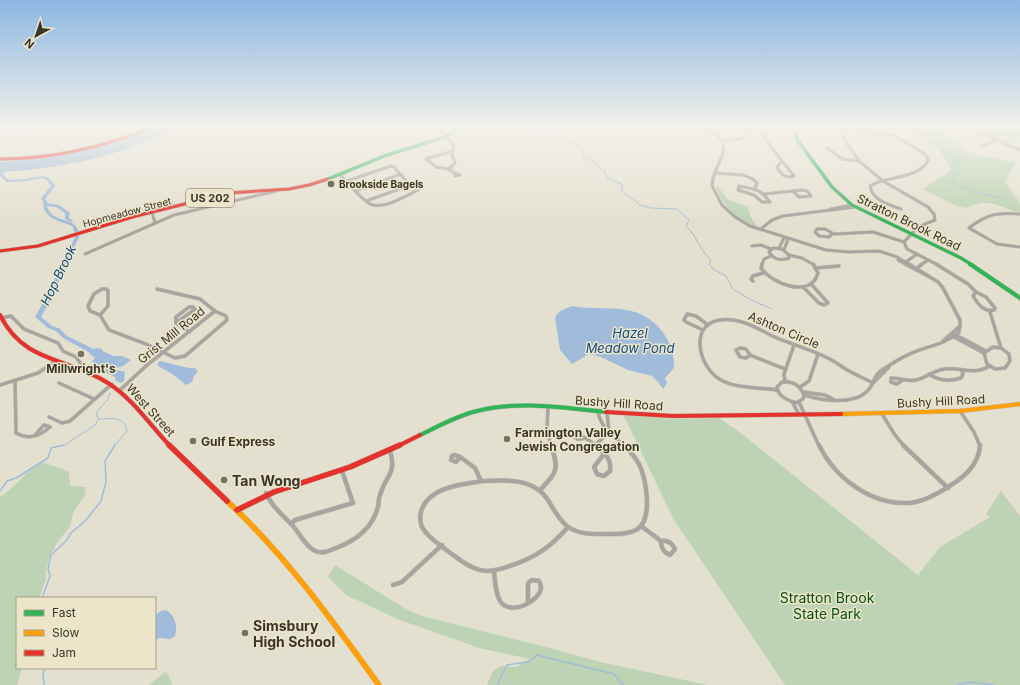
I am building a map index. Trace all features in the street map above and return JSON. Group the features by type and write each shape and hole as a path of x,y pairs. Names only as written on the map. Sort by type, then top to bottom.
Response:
{"main road":[{"name":"Hopmeadow Street","path":"0,251 30,248 152,212 236,192 276,191 316,184 380,159"},
{"name":"Stratton Brook Road","path":"811,159 832,187 853,206 971,264 1020,298"},
{"name":"West Street","path":"0,318 10,333 18,341 40,354 112,384 120,390 164,440 205,482 248,519 280,553 379,685"},
{"name":"Bushy Hill Road","path":"237,510 266,493 342,471 390,450 440,424 460,416 476,411 507,406 548,407 598,412 673,416 882,414 960,411 1020,404"}],"street":[{"path":"429,159 426,160 440,170 449,168 456,163 454,159"},
{"path":"720,159 712,186 722,205 742,222 761,230 766,234 835,252 879,251 894,256 938,282 943,288 960,320 960,329 956,336 948,341 943,341 911,353 890,366 870,389 860,396 848,399 834,399 804,394"},
{"path":"843,159 859,161 883,181 928,207 934,214 934,220 932,222 921,226 904,242"},
{"path":"901,209 883,201 871,192 870,188 872,184 915,172 927,165 928,159"},
{"path":"782,161 785,163 794,176 787,178 782,176 777,167 782,161"},
{"path":"347,181 391,166 408,182 408,185 366,201"},
{"path":"449,168 456,174"},
{"path":"715,173 729,175 742,174 750,177 757,183 755,189"},
{"path":"355,191 401,174"},
{"path":"340,175 370,204 381,205 390,203 418,190"},
{"path":"739,186 755,189 764,194 770,202 762,202 754,195 740,191 738,188 739,186"},
{"path":"764,194 792,191 805,190 811,196 799,197 792,191"},
{"path":"85,254 170,217 203,207 276,191"},
{"path":"761,230 772,220 783,216 853,206"},
{"path":"152,212 155,223"},
{"path":"1020,214 1000,213 988,215 969,228 997,244 1020,247"},
{"path":"832,234 823,229 817,229 815,232 823,237 829,237 832,234 873,232 904,242 907,249 928,260 986,297 994,308 994,310 990,312"},
{"path":"779,248 784,239"},
{"path":"784,250 788,240"},
{"path":"752,246 761,245 771,249 779,248 784,250 789,255 805,260 816,268 818,273 812,285"},
{"path":"771,249 769,252 771,256"},
{"path":"904,263 916,254"},
{"path":"789,255 787,260 782,260 771,256 765,258 761,268 763,272 769,277 787,284 803,287 812,285"},
{"path":"916,270 928,260"},
{"path":"816,268 839,266"},
{"path":"753,281 751,279 753,276 763,272"},
{"path":"803,287 819,303 824,305 828,303 812,285"},
{"path":"100,316 108,306 108,290 104,288 95,292 88,306 90,311 100,316 109,330 146,344 175,358 185,356 226,322 226,316 215,311 200,299 157,289"},
{"path":"976,292 973,294 975,298 984,309 990,312 994,319 994,328 1000,340 1001,348"},
{"path":"189,306 194,307 194,310 176,323 178,315 189,306"},
{"name":"Grist Mill Road","path":"120,390 215,311"},
{"path":"703,330 686,322 684,320 684,316 687,314 692,315 708,325 701,333 700,344 705,363 717,378 732,385 777,390"},
{"path":"0,318 11,316 24,329 58,343 61,350 78,358 81,364 78,369"},
{"name":"Ashton Circle","path":"708,325 721,320 740,321 830,359 849,372 874,383"},
{"path":"176,323 189,332"},
{"path":"943,341 960,326"},
{"path":"952,334 985,352"},
{"path":"785,382 785,369 794,345"},
{"path":"993,347 1001,348 1009,354 1010,364 1002,369 990,366 986,362 985,352 993,347"},
{"path":"750,355 748,358 743,358 738,355 736,351 738,348 744,348 748,350 750,355 785,369"},
{"path":"800,387 809,381 818,354"},
{"path":"0,385 38,373 56,361"},
{"path":"901,381 918,380 942,369 980,372 990,366"},
{"path":"930,374 940,380 951,380 961,378 963,374 962,371"},
{"path":"15,381 12,398 15,406 16,433 24,437 35,435"},
{"path":"793,403 799,402 803,399 804,394 800,387 793,383 785,382 779,384 777,390 780,396 793,403 799,415"},
{"path":"59,383 94,399"},
{"path":"49,417 62,423 70,421 112,384"},
{"path":"799,402 827,462 844,478 864,492 892,501 910,503 917,502 954,485 972,468 979,457 980,446 978,441 960,411"},
{"path":"540,490 555,474 557,466 547,433 548,407"},
{"path":"568,527 551,546 539,555 523,562 494,571 474,568 442,545 423,529 420,515 427,500 432,495 460,484 481,481 516,482 530,485 540,490 568,527 578,533 614,535 633,533 641,526 646,514 645,485 642,471 631,452 602,427 598,412"},
{"path":"607,412 609,433"},
{"path":"882,414 887,425 900,444 948,488"},
{"path":"595,445 609,433"},
{"path":"584,437 609,458 611,468 608,474 604,476 597,474 594,467 604,454"},
{"path":"266,493 276,509 291,524 308,545 319,552 355,541 362,535 370,523 378,507 380,493 393,472 393,459 390,450"},
{"path":"460,457 476,468 481,481"},
{"path":"291,524 295,520 353,503 342,471"},
{"path":"641,526 661,541"},
{"path":"393,585 401,583 428,560 442,545"},
{"path":"494,571 497,593 505,607 515,610 528,602 541,592 541,584 536,580 528,583 528,602"}],"green space":[{"path":"946,159 998,159 1016,162 1005,182 1020,203 1020,212 988,203 982,203 966,208 954,205 923,189 951,170"},
{"path":"717,185 727,199 748,207 751,218 759,227 746,223 733,213 719,194 716,188"},
{"name":"Stratton Brook State Park","path":"623,414 672,419 719,418 742,434 918,575 940,547 990,517 986,514 1001,491 1020,516 1020,685 785,685 674,520"},
{"path":"44,463 69,472 70,486 86,487 85,495 73,513 70,526 57,543 49,558 46,570 46,579 39,597 16,597 16,669 22,669 17,685 0,685 0,497 11,489 35,466"},
{"path":"335,565 406,609 422,616 600,662 708,685 487,685 493,671 497,668 501,666 516,667 530,659 479,648 400,620 346,595 328,577"},
{"path":"166,671 173,685 149,685"}],"water":[{"path":"30,159 91,159 46,168 0,172 0,162"},
{"name":"Hazel Meadow Pond","path":"572,306 631,311 649,319 656,325 668,340 674,358 674,368 665,378 667,383 663,389 652,376 628,370 601,357 589,354 572,364 560,350 555,317 560,311"},
{"path":"96,348 102,349 102,351 114,356 122,356 131,360 123,366 116,368 117,370 125,372 124,381 121,383 116,381 115,377 104,372 92,361 95,358 89,353"},
{"path":"160,361 195,368 198,371 192,382 186,385 171,373 158,366 157,364"},
{"path":"166,610 169,612 175,621 175,636 170,639 160,638 156,640 156,614"}],"waterway":[{"path":"588,159 597,163 598,167 605,171 607,178 622,184 622,191 640,205 650,208 677,209 689,220 686,226 711,260 709,264 713,269 726,276 733,289 751,300 772,309"},
{"path":"954,159 954,162 959,164 956,166 958,169 957,176 954,176 952,180 971,191 1000,198 1010,205 1015,211"},
{"name":"Hop Brook","path":"4,167 1,175 8,181 43,177 48,179 53,186 43,199 45,204"},
{"name":"Hop Brook","path":"45,204 57,206 67,212 67,219 71,221"},
{"name":"Hop Brook","path":"45,204 45,207 50,215 58,220 73,225 76,229 77,237 38,317 50,327 58,330 65,337 98,354"},
{"name":"Hop Brook","path":"110,393 108,399 96,413 98,419 116,419 123,422 127,431 114,446"},
{"path":"63,446 95,425 98,420"},
{"path":"0,491 7,481 16,478 48,458 51,448 64,445"},
{"name":"Hop Brook","path":"42,597 50,576 48,569 51,555 66,541 71,533 86,520 101,501 106,482 105,461 115,445"},
{"path":"497,685 507,665 528,662 537,655 614,674 623,685"},
{"name":"Hop Brook","path":"44,685 43,672 45,669"},
{"path":"957,685 970,682 994,685"}],"traffic: fast":[{"path":"328,179 377,159"},
{"path":"811,159 832,187 852,205 961,258 1020,298"},
{"path":"420,435 459,416 477,410 495,407 532,406 606,412"}],"traffic: slow":[{"path":"841,414 960,411 1020,404"},
{"path":"227,501 249,521 289,565 308,588 379,685"}],"traffic: jam":[{"path":"0,159 21,159"},
{"path":"0,251 38,246 132,217 229,193 276,191 309,185 328,179"},
{"path":"0,315 11,334 29,349 87,372 108,382 117,389 134,405 178,455 227,501"},
{"path":"606,412 673,416 841,414"},
{"path":"237,510 262,497 287,487 371,459 420,435"}],"place":[{"name":"Brookside Bagels","path":"331,184"},
{"name":"Millwright's","path":"81,354"},
{"name":"Farmington Valley Jewish Congregation","path":"507,439"},
{"name":"Gulf Express","path":"193,441"},
{"name":"Tan Wong","path":"224,480"},
{"name":"Simsbury High School","path":"245,633"}]}
